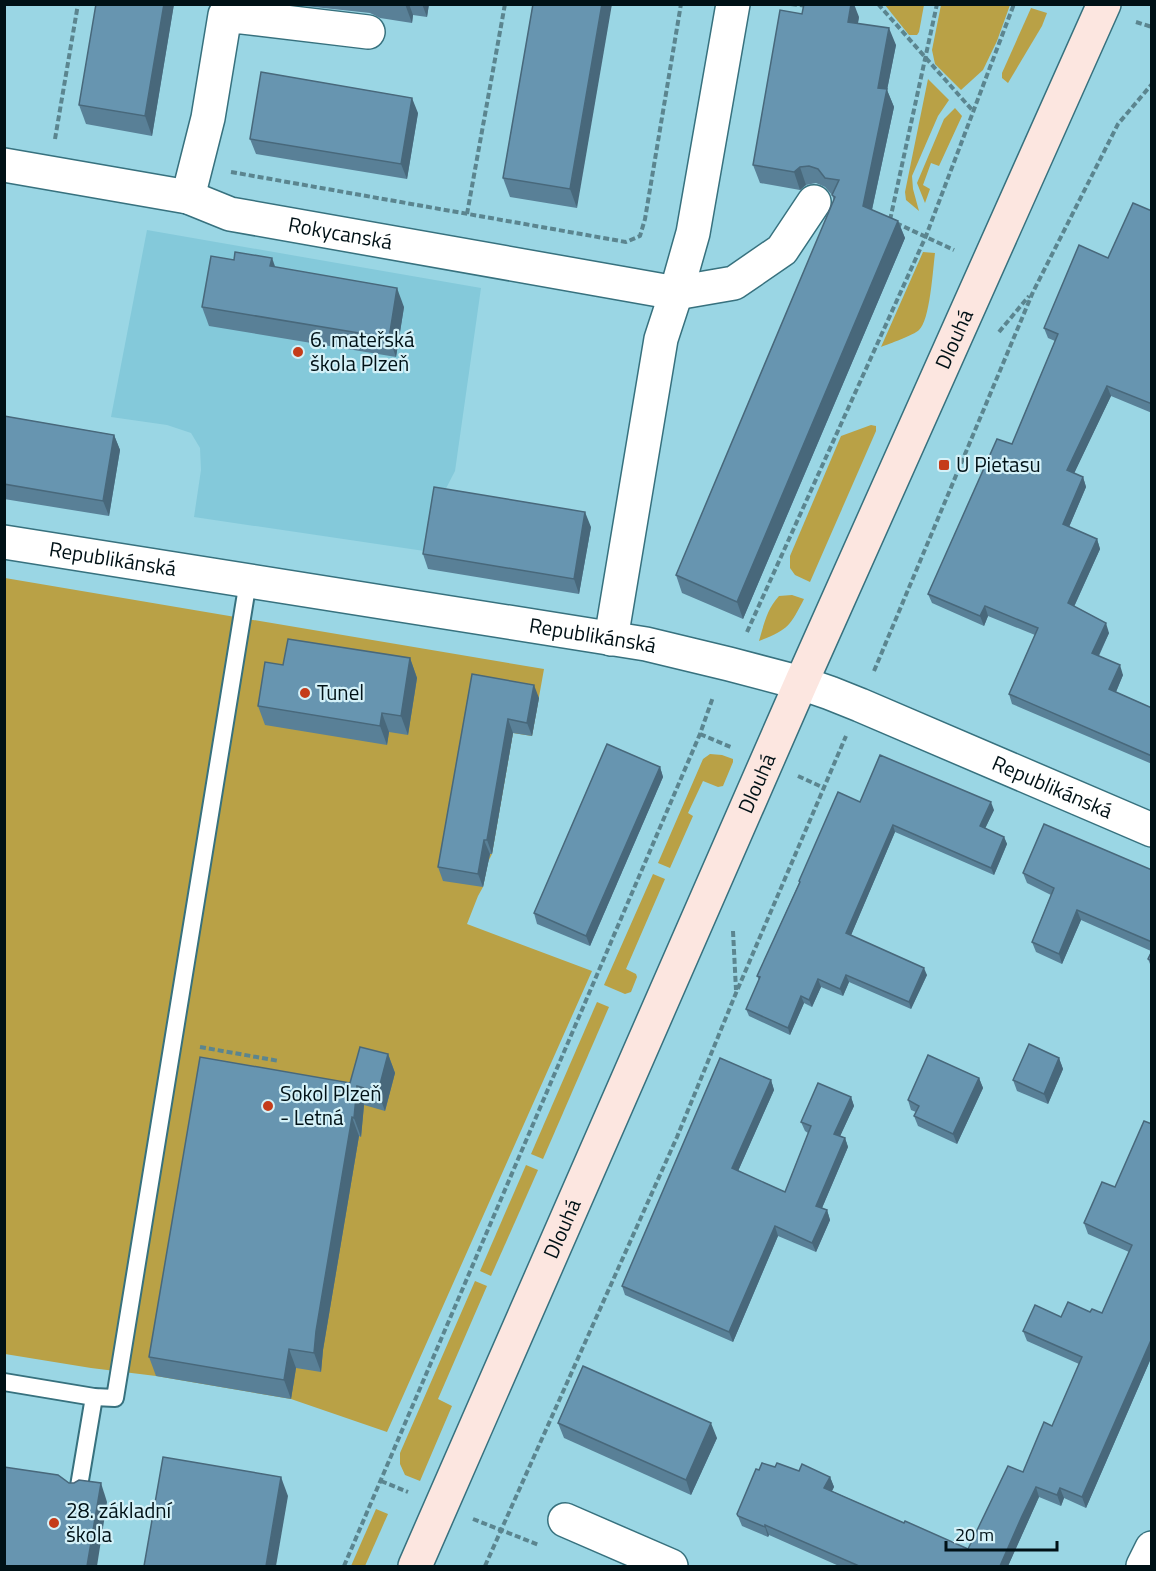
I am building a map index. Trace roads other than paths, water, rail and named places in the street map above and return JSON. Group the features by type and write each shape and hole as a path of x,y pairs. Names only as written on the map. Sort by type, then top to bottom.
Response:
{"street":[{"path":"611,639 661,339 693,233 733,4"},
{"name":"Dlouhá","path":"415,1566 801,683 1104,4"},
{"path":"188,197 208,117 226,10 368,32"},
{"name":"Rokycanská","path":"4,165 188,197 230,214 676,293 734,283 782,250 814,202"},
{"name":"Republikánská","path":"4,542 646,644 729,664 801,683 860,705 1152,830"},
{"path":"565,1520 670,1566"},
{"path":"1143,1566 1152,1548"}],"lane":[{"path":"4,1382 115,1398 248,581"},
{"path":"78,1492 94,1396"}],"place":[{"name":"6. mateřská škola Plzeň","path":"298,352"},
{"name":"U Pietasu","path":"944,465"},
{"name":"Tunel","path":"305,693"},
{"name":"Sokol Plzeň - Letná","path":"268,1106"},
{"name":"28. základní škola","path":"54,1523"}]}
